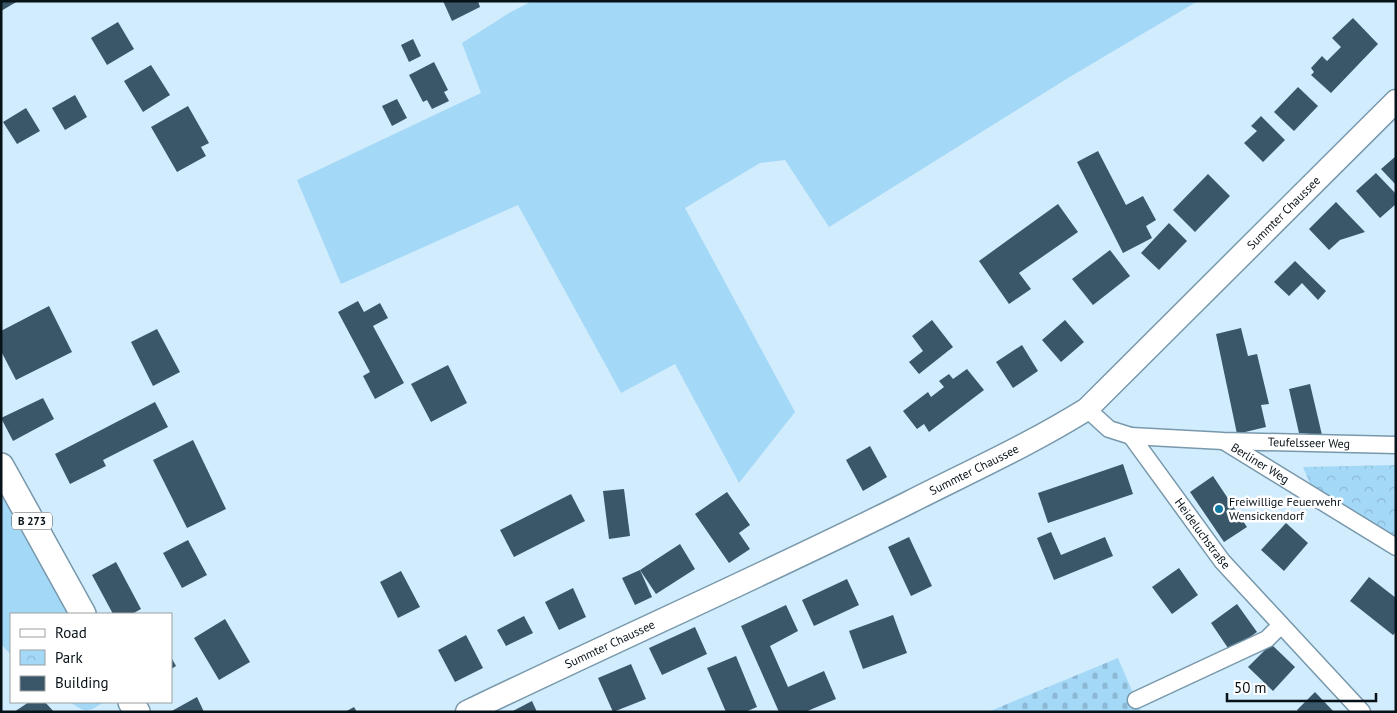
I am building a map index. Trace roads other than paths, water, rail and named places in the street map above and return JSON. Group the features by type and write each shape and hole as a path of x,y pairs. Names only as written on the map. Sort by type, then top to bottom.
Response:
{"main road":[{"name":"Summter Chaussee","path":"467,712 825,544 1049,432 1087,409 1396,102"},
{"name":"B 273","path":"1,466 82,613"}],"street":[{"name":"Berliner Weg","path":"1087,409 1110,429 1131,436 1223,441 1396,547"},
{"name":"Heideluchstraße","path":"1131,436 1222,561 1362,712"},
{"name":"Teufelsseer Weg","path":"1223,441 1396,445"},
{"path":"1136,700 1267,639 1281,624"}],"place":[{"name":"Freiwillige Feuerwehr Wensickendorf","path":"1219,509"}]}
